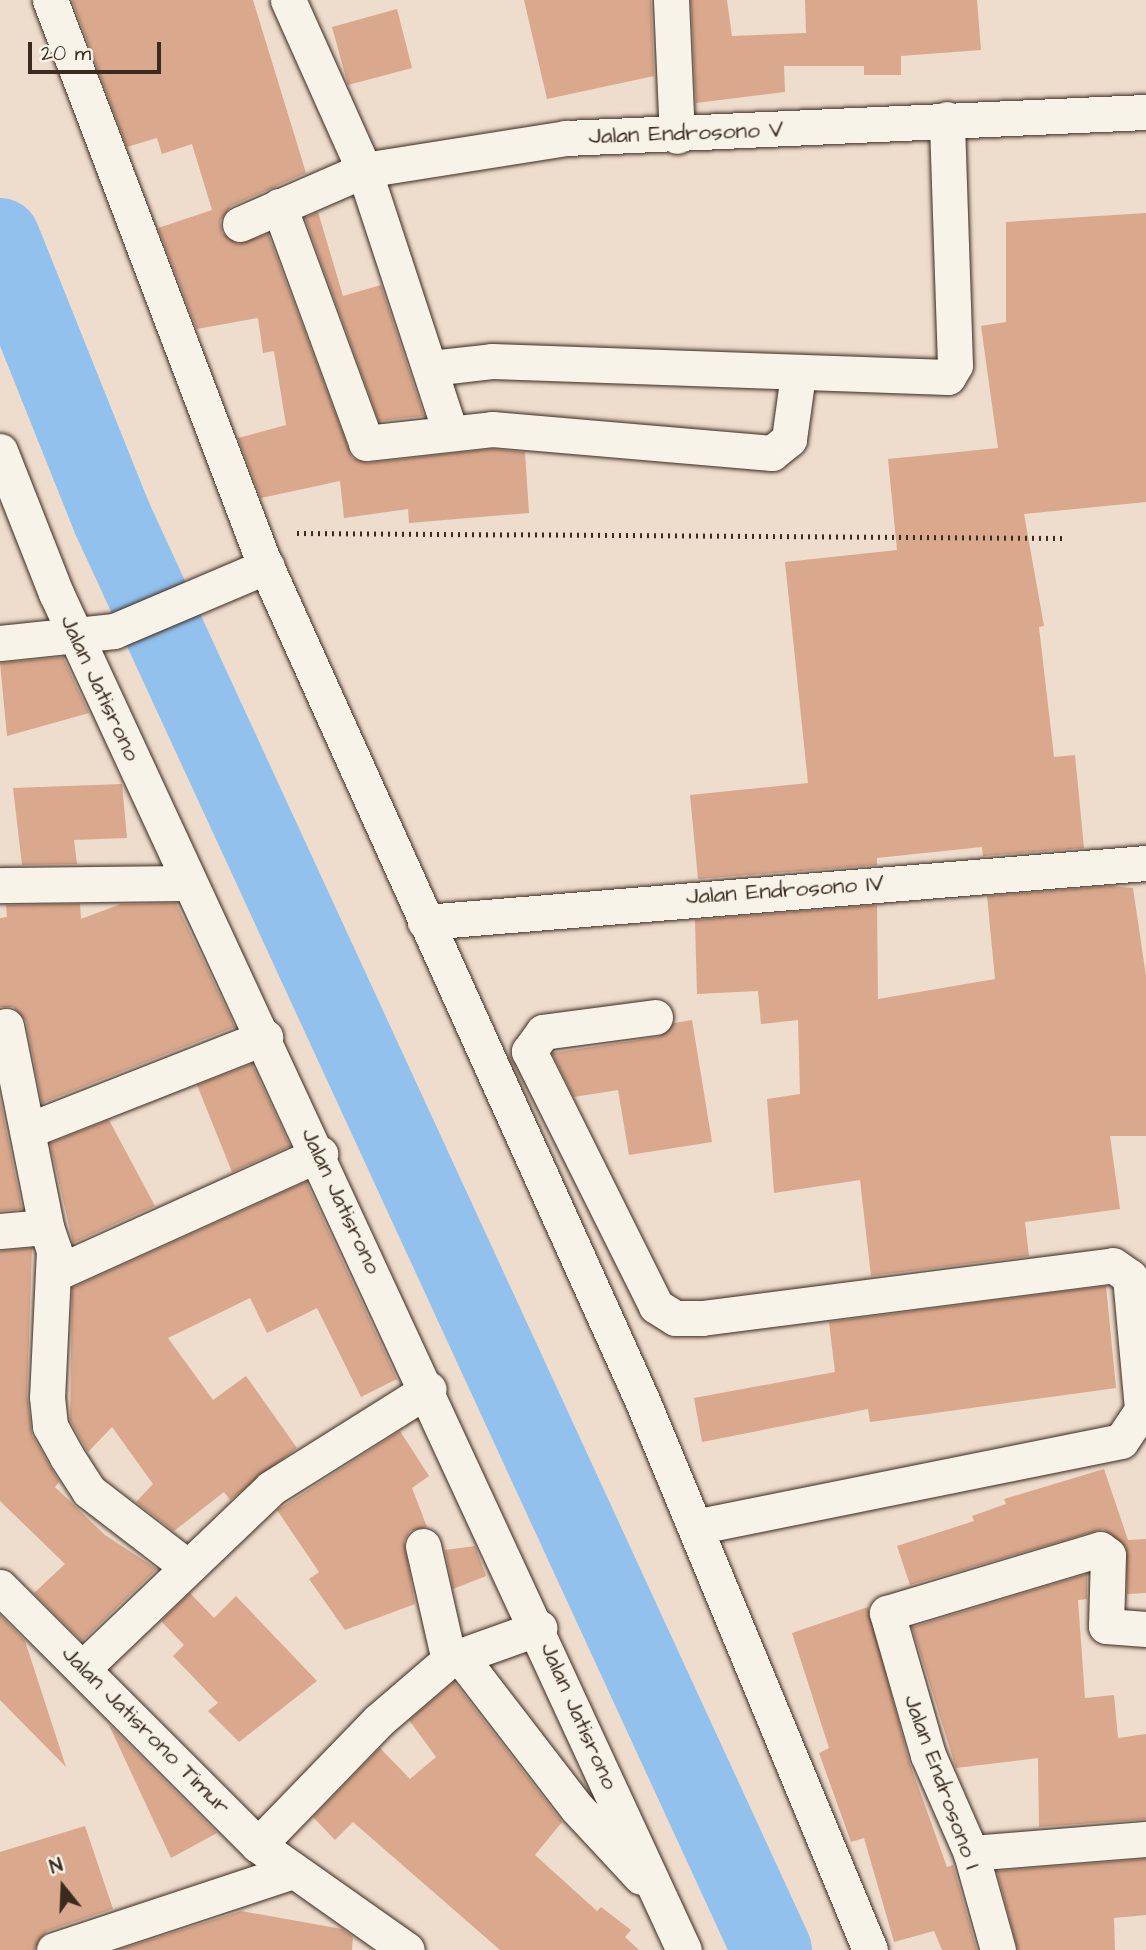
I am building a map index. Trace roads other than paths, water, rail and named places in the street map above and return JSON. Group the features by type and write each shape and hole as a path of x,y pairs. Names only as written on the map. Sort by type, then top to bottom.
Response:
{"street":[{"path":"50,0 253,533 696,1527 870,1950"},
{"path":"288,0 364,170 449,429"},
{"path":"671,0 677,136"},
{"name":"Jalan Endrosono V","path":"240,224 364,170 566,138 677,136 947,119 1146,112"},
{"path":"431,368 492,361 798,374 948,377 955,365 947,119"},
{"path":"278,206 366,443 449,429 772,453 789,439 798,374"},
{"name":"Jalan Jatisrono","path":"0,451 76,634 189,883 320,1154 684,1950"},
{"path":"0,643 114,631 267,566"},
{"name":"Jalan Endrosono IV","path":"425,922 1146,863"},
{"path":"0,885 189,883"},
{"path":"655,1017 543,1031 529,1051 656,1306 676,1318 702,1318 1113,1265 1130,1277 1142,1352 1142,1410 1121,1441 696,1527"},
{"path":"6,1026 57,1273 50,1426 89,1491 185,1565"},
{"path":"29,1130 265,1037"},
{"path":"57,1273 320,1154"},
{"path":"0,1231 46,1227"},
{"path":"85,1667 185,1565 271,1488 429,1389"},
{"path":"423,1546 454,1658 577,1808 662,1900"},
{"name":"Jalan Endrosono I","path":"998,1950 971,1853 928,1755 887,1613 982,1580 1100,1549 1108,1555 1106,1626 1146,1629"},
{"name":"Jalan Jatisrono Timur","path":"0,1587 85,1667 258,1844 293,1871"},
{"path":"258,1844 378,1721 454,1658 539,1628"},
{"path":"971,1853 1146,1839"},
{"path":"54,1950 293,1871 407,1950"}],"waterway":[{"path":"0,238 112,518 772,1950"}]}
